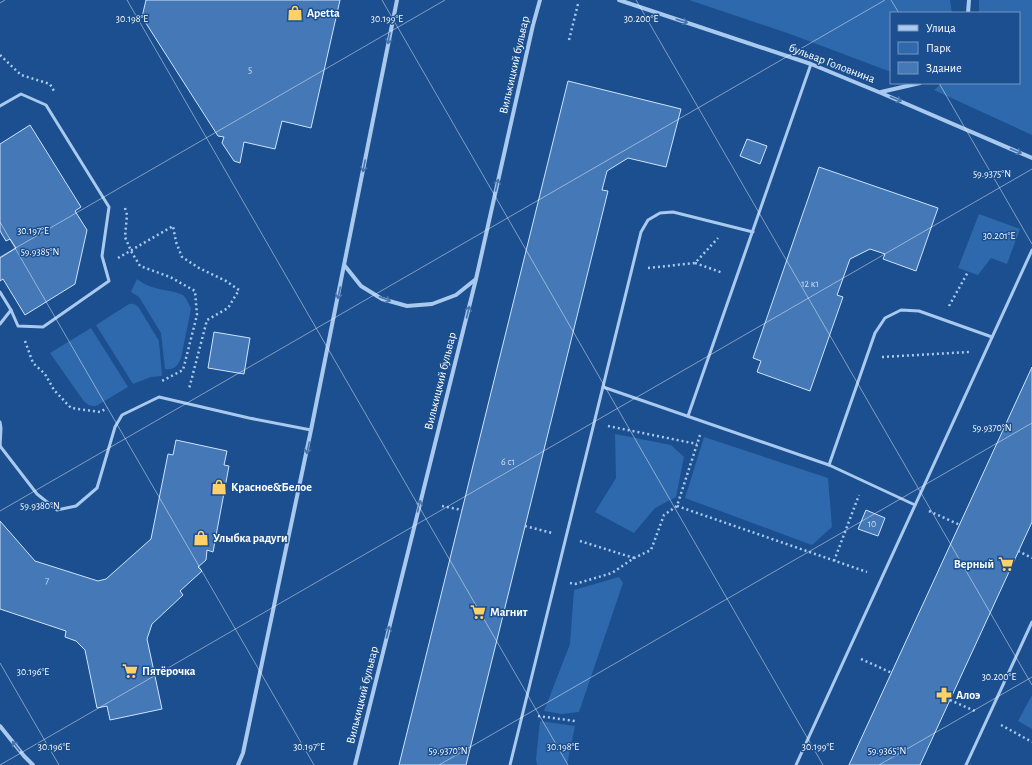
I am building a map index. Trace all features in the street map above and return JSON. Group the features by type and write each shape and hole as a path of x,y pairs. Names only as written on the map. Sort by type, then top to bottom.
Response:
{"street":[{"path":"238,765 243,753 311,430 397,0"},
{"name":"Вилькицкий бульвар","path":"355,765 476,279 531,33 540,0"},
{"name":"бульвар Головнина","path":"619,0 811,64 1032,158"},
{"path":"968,12 969,0"},
{"path":"881,93 916,84"},
{"path":"345,266 361,286 382,299 407,306 432,304 456,295 476,279"},
{"path":"0,726 33,765"}],"lane":[{"path":"688,416 811,64"},
{"path":"0,106 21,94 46,105 109,207 102,256 109,281 43,327 18,326 11,310 0,292"},
{"path":"510,765 642,232 648,220 660,213 674,212 753,232"},
{"path":"796,765 1032,250"},
{"path":"0,324 11,310"},
{"path":"829,465 875,333 885,318 901,310 918,312 992,337"},
{"path":"603,387 829,465 915,505"},
{"path":"0,422 0,446 37,494 57,510 76,506 97,488 115,427 122,415 159,397 249,418 311,430"},
{"path":"966,765 1032,622"}],"path":[{"path":"569,40 578,4"},
{"path":"105,265 173,226 176,242 182,257 226,281 238,290 228,308 207,320 185,403"},
{"path":"695,263 729,226"},
{"path":"632,270 695,263 737,277"},
{"path":"942,319 968,272"},
{"path":"866,358 986,351"},
{"path":"556,579 575,584 612,573 634,558 651,550 664,515 677,506 704,422"},
{"path":"594,423 697,444"},
{"path":"834,561 865,481"},
{"path":"915,505 960,525"},
{"path":"442,506 462,510"},
{"path":"677,506 882,577"},
{"path":"1018,551 1032,558"},
{"path":"848,653 892,673"},
{"path":"522,713 575,721"}],"green space":[{"path":"689,0 950,0 952,12 890,12 890,72 790,34"},
{"path":"979,0 1032,0 1032,135 934,90 941,84 1020,84 1020,12 979,12"},
{"path":"979,214 1020,229 1007,264 991,258 978,275 958,268"},
{"path":"137,279 153,287 183,295 191,309 181,358 177,366 171,369 165,369 161,333 139,297 131,292"},
{"path":"129,304 134,304 139,308 159,341 162,376 151,377 133,384 96,325"},
{"path":"91,328 128,387 96,406 89,405 84,402 50,353"},
{"path":"615,434 671,445 684,457 676,497 655,508 634,533 595,512 616,478"},
{"path":"704,437 828,478 832,527 812,545 685,498"},
{"path":"619,577 623,583 579,712 562,714 544,711 570,644 574,590"},
{"path":"1032,695 1032,729 1018,721"},
{"path":"540,721 575,726 567,765 537,765 536,759"}],"building":[{"path":"146,0 340,0 311,128 282,121 275,149 244,142 240,163 234,161 222,143 224,137 218,136 142,17"},
{"path":"568,81 681,109 666,167 628,158 607,171 602,190 608,191 466,765 399,765"},
{"path":"30,125 81,207 75,211 87,230 75,284 25,315 3,279 0,281 0,258 16,248 10,239 6,241 0,231 0,144"},
{"path":"747,139 767,146 760,164 740,156"},
{"path":"819,167 938,208 916,271 883,259 885,254 870,249 850,259 837,295 843,297 810,391 757,372 761,361 753,358"},
{"path":"214,332 250,338 244,374 208,368"},
{"path":"1032,367 1032,522 920,765 849,765"},
{"path":"176,440 227,451 224,465 229,466 213,552 207,550 206,560 198,567 202,571 180,591 183,595 152,624 147,639 162,709 110,720 107,706 97,708 85,650 76,641 65,637 66,631 0,609 0,521 35,561 98,581 106,579 151,539 168,454 173,455"},
{"path":"866,510 885,518 878,536 858,529"}],"place":[{"name":"Apetta","path":"295,13"},
{"name":"Красное&Белое","path":"219,487"},
{"name":"Улыбка радуги","path":"201,538"},
{"name":"Верный","path":"1006,564"},
{"name":"Магнит","path":"478,612"},
{"name":"Пятёрочка","path":"130,671"},
{"name":"Алоэ","path":"944,695"}]}
